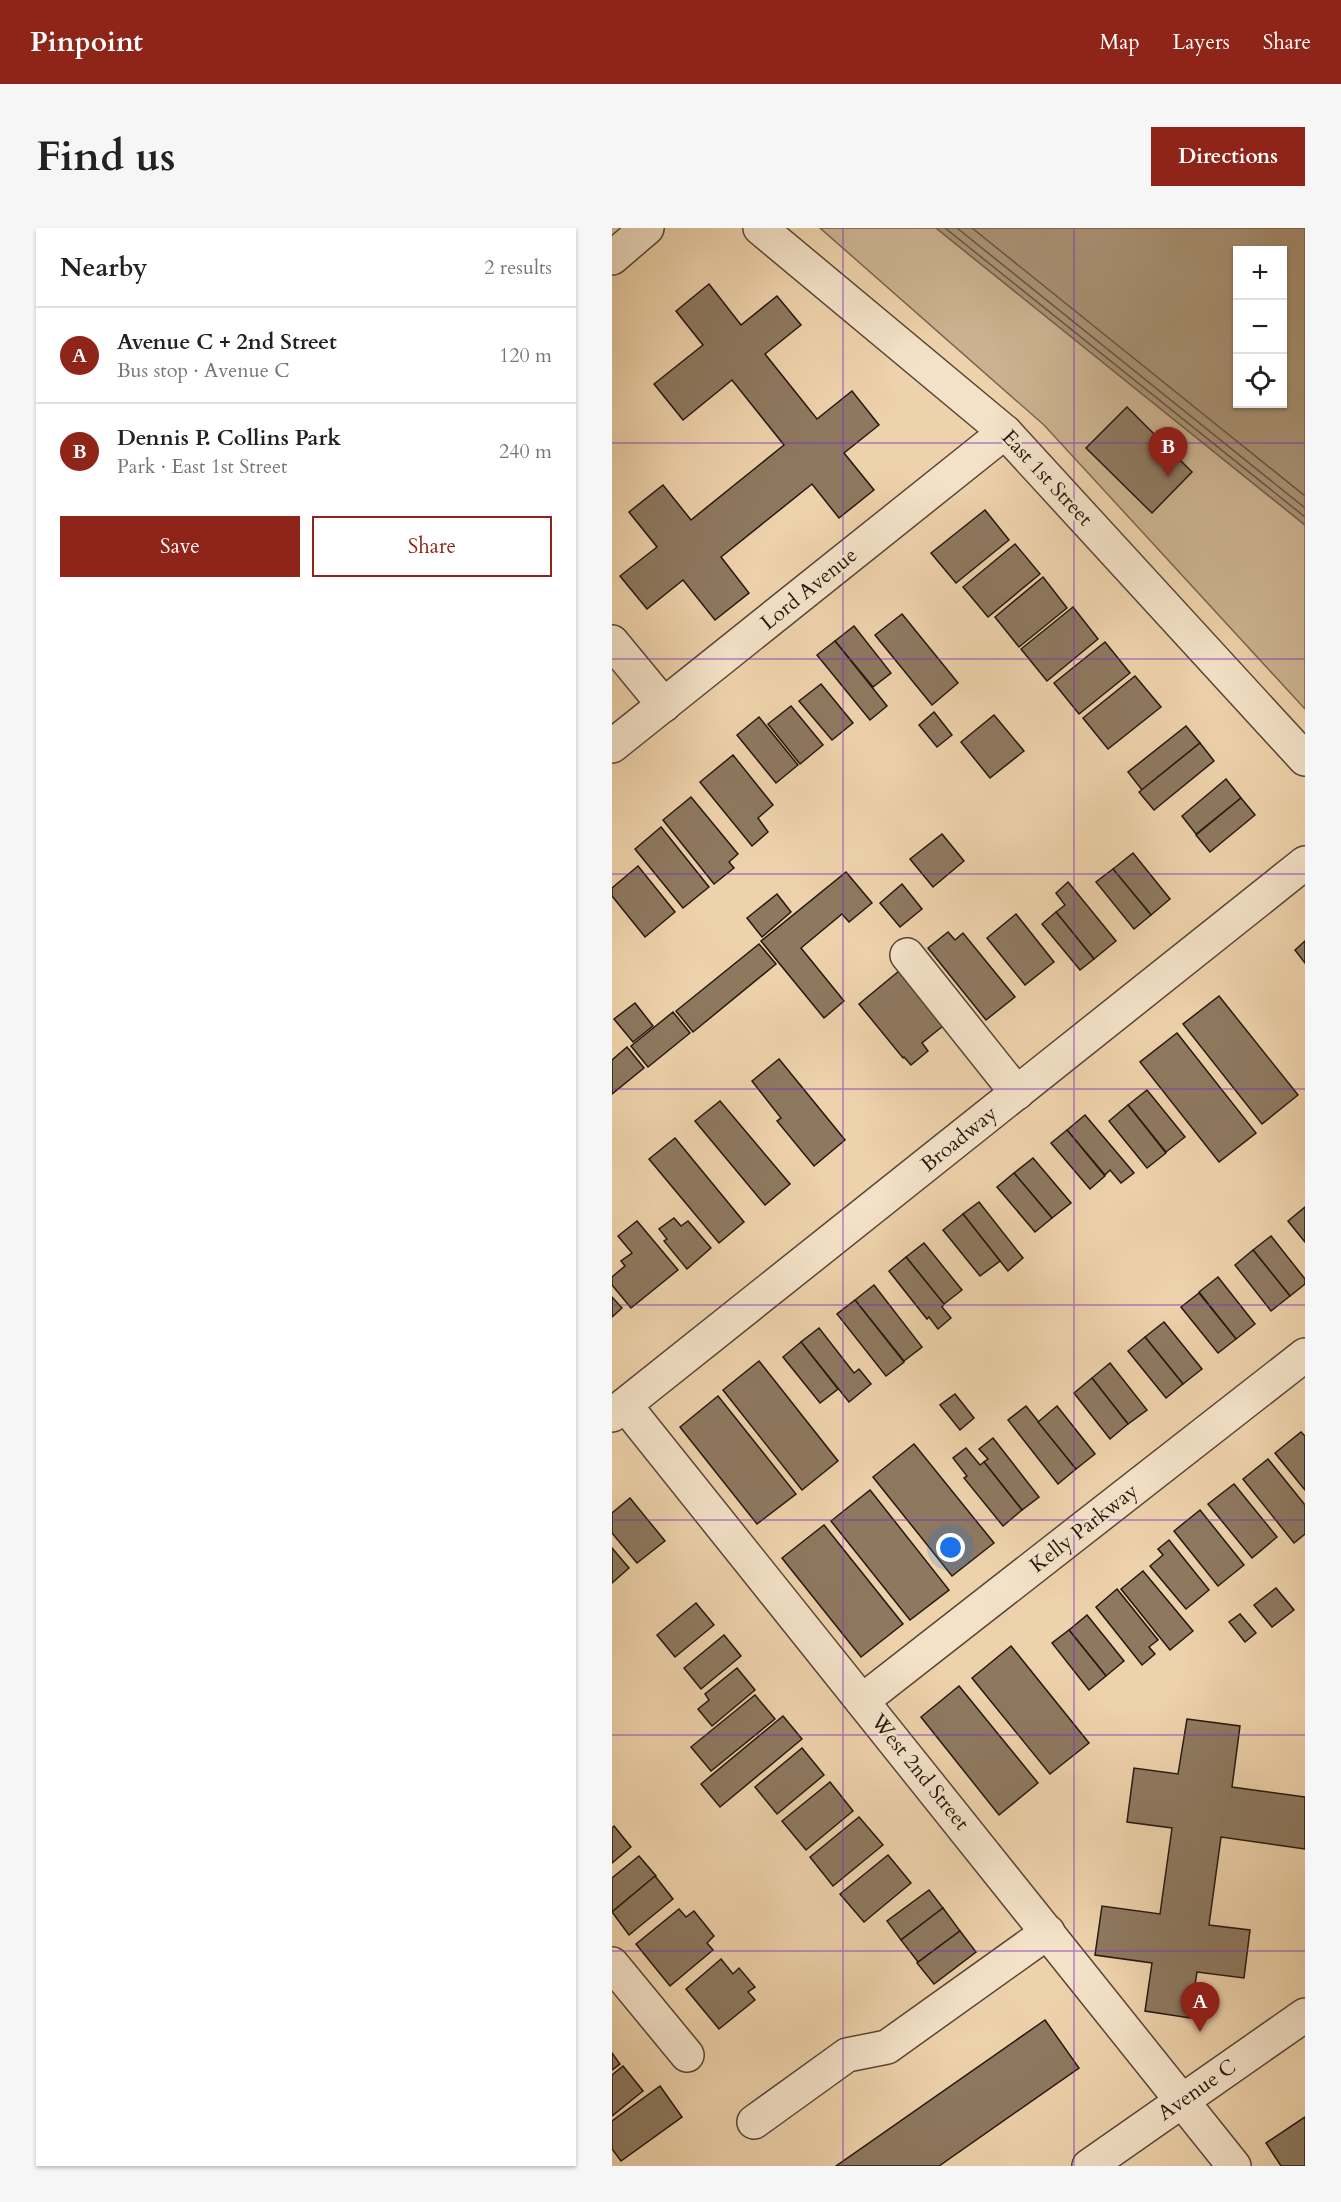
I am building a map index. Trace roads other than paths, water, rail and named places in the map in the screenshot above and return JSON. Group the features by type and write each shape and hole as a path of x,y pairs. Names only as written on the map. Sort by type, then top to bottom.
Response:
{"street":[{"path":"612,258 647,228"},
{"name":"East 1st Street","path":"760,228 1005,432 1305,759"},
{"name":"Lord Avenue","path":"612,746 1005,432"},
{"path":"612,642 664,705"},
{"name":"Broadway","path":"619,1410 1305,863"},
{"path":"907,955 1017,1093"},
{"name":"Kelly Parkway","path":"862,1701 1305,1355"},
{"name":"West 2nd Street","path":"619,1410 862,1701 1234,2166"},
{"path":"754,2122 847,2055 887,2047 1048,1932"},
{"path":"612,1964 687,2055"},
{"name":"Avenue C","path":"1089,2166 1305,2015"}],"water":[{"path":"936,228 1305,228 1305,525"}],"place":[{"name":"Dennis P. Collins Park","path":"1168,477"},
{"name":"Avenue C + 2nd Street","path":"1200,2032"}]}
